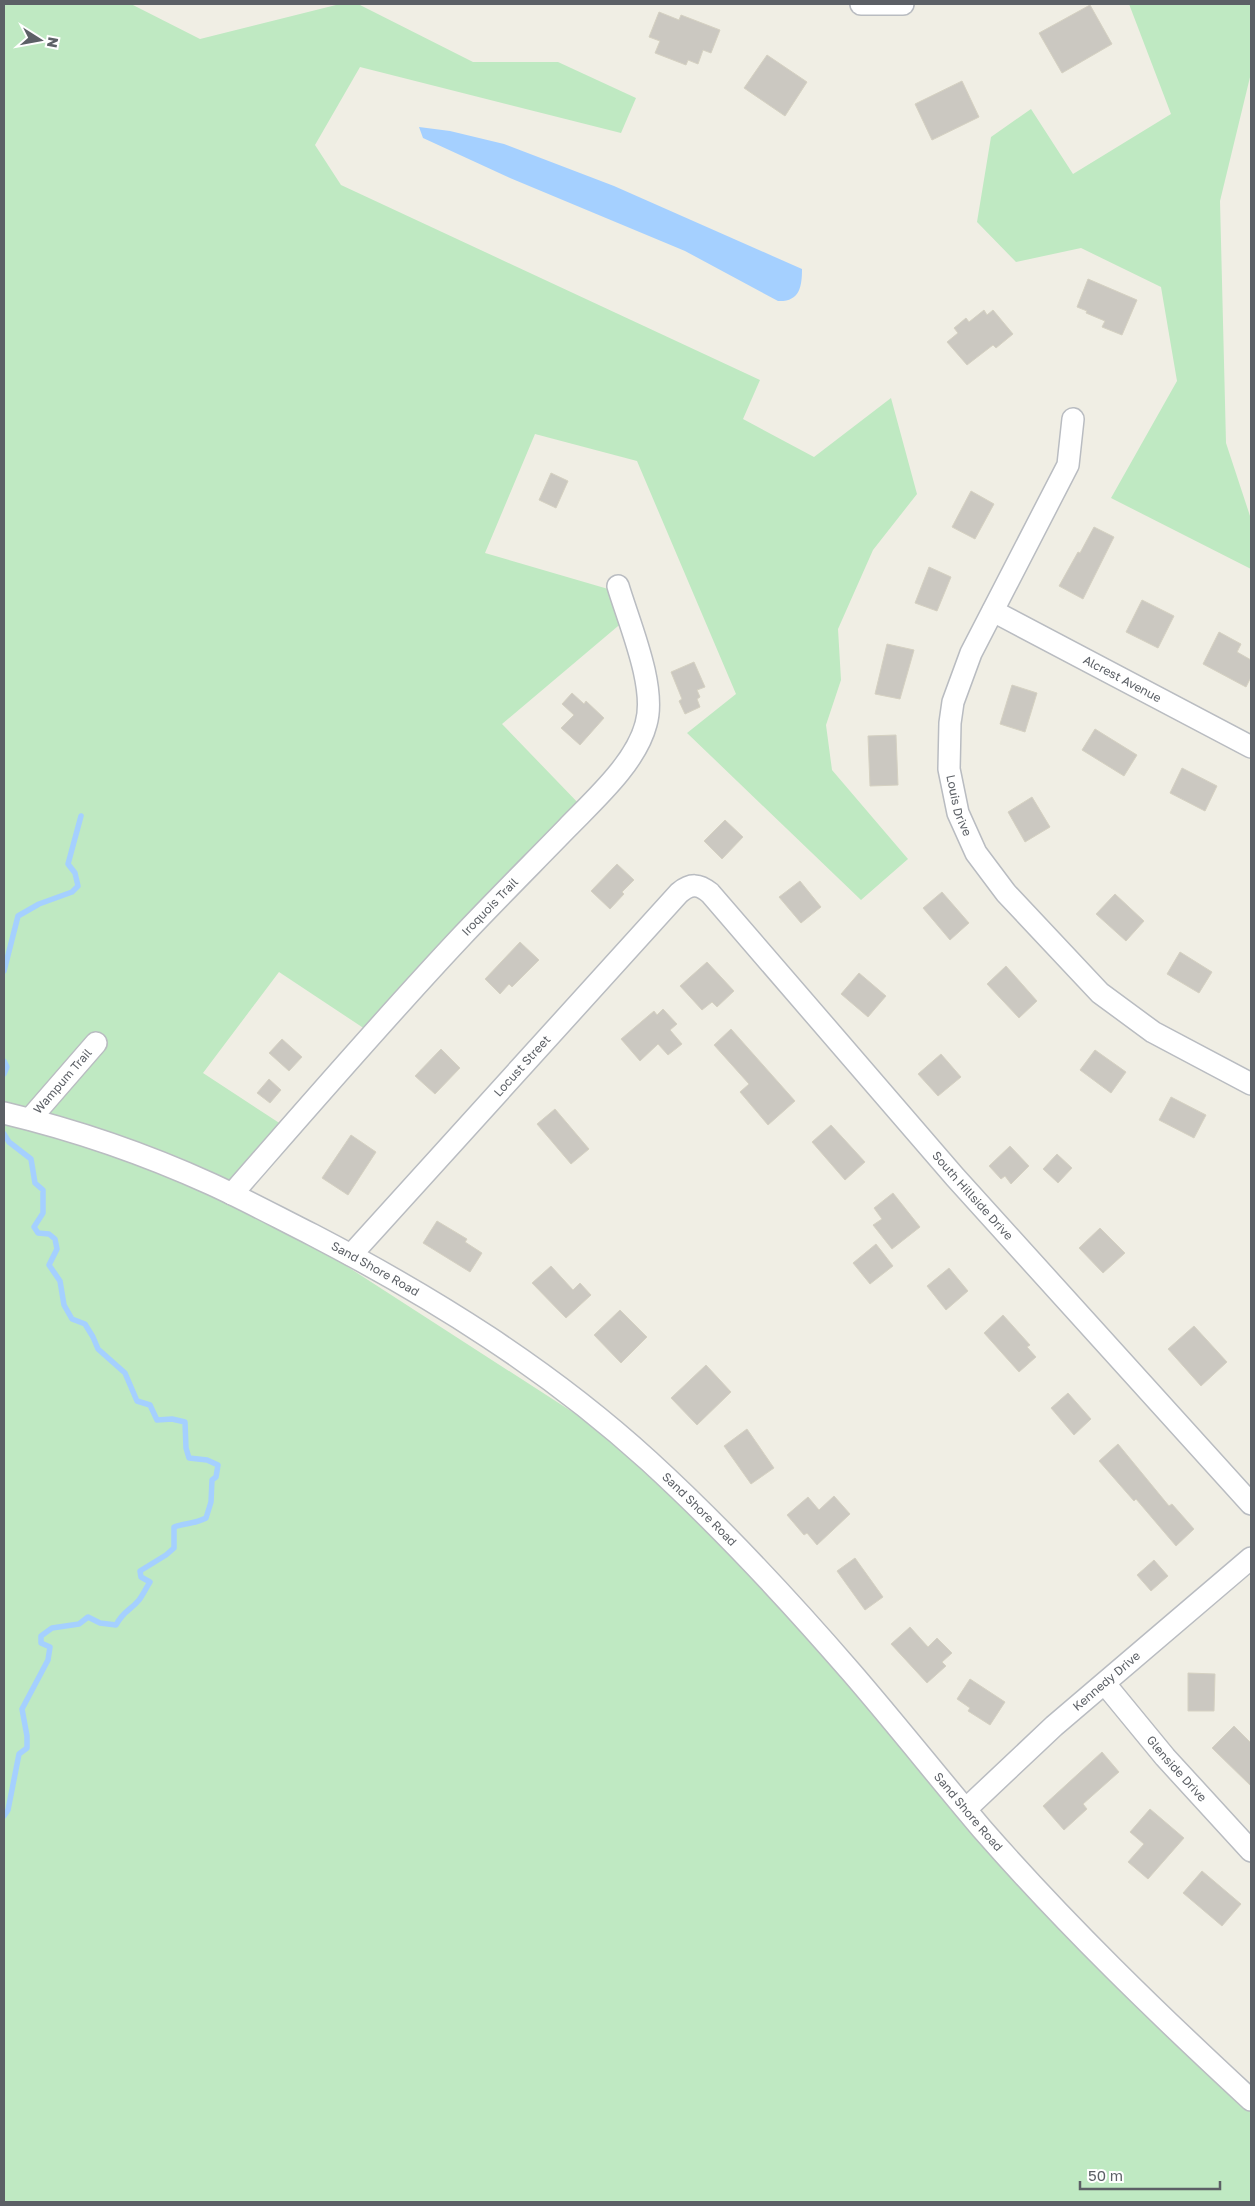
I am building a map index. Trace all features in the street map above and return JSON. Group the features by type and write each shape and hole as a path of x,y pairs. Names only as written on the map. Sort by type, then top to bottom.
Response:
{"street":[{"path":"861,4 903,4"},
{"name":"Louis Drive","path":"1073,419 1068,465 971,653 959,682 950,723 949,769 952,791 958,813 976,853 1006,893 1100,993 1153,1032 1251,1084"},
{"name":"Iroquois Trail","path":"232,1194 349,1060 462,936 598,795 626,762 644,733 649,713 649,703 645,678 618,586"},
{"name":"Alcrest Avenue","path":"993,611 1251,748"},
{"name":"Locust Street","path":"351,1255 679,893 689,886 698,886"},
{"name":"South Hillside Drive","path":"698,886 710,894 955,1177 1251,1504"},
{"name":"Wampum Trail","path":"28,1119 96,1042"},
{"name":"Sand Shore Road","path":"4,1113 136,1154 232,1194 351,1255 420,1294 510,1351 578,1400 650,1462 740,1551 819,1636 966,1809 1089,1946 1149,2006 1251,2100"},
{"name":"Kennedy Drive","path":"966,1809 1054,1726 1251,1558"},
{"name":"Glenside Drive","path":"1105,1684 1165,1757 1251,1851"}],"green space":[{"path":"4,4 131,4 200,39 340,4 358,4 473,62 558,62 636,98 621,133 360,67 315,145 341,185 760,380 743,419 814,457 891,398 917,494 873,550 838,629 841,680 826,725 832,770 908,859 861,900 687,733 736,694 637,461 535,434 485,553 615,591 624,621 502,724 582,807 371,1033 279,972 203,1073 287,1128 238,1196 636,1453 1251,2100 1251,2202 4,2202"},
{"path":"1129,4 1251,4 1251,73 1220,201 1226,443 1251,519 1251,569 1111,498 1177,381 1161,287 1081,248 1016,262 977,222 991,137 1031,109 1073,174 1171,114"}],"water":[{"path":"419,127 450,131 504,144 614,186 802,269 800,288 791,299 778,301 685,251 510,178 423,138"}],"building":[{"path":"1090,5 1112,44 1062,73 1039,33"},
{"path":"659,12 679,20 681,15 720,30 711,53 703,50 698,64 688,60 686,65 655,53 660,41 649,37"},
{"path":"767,55 807,82 785,116 744,88"},
{"path":"962,81 979,117 932,140 915,104"},
{"path":"1088,279 1137,300 1122,335 1102,327 1105,321 1077,307"},
{"path":"984,310 987,315 993,310 1013,334 996,348 993,345 967,365 947,342 958,333 954,328 966,318 969,322"},
{"path":"551,473 568,481 556,508 539,500"},
{"path":"971,491 994,504 975,539 952,527"},
{"path":"1094,527 1114,537 1083,599 1059,586"},
{"path":"929,567 951,577 937,611 915,603"},
{"path":"1142,600 1174,616 1158,648 1126,632"},
{"path":"1219,632 1241,644 1237,652 1251,660 1251,677 1246,687 1203,664"},
{"path":"887,644 914,650 900,699 875,694"},
{"path":"694,662 705,687 697,690 700,697 697,699 700,707 685,714 679,701 682,699 671,672"},
{"path":"1012,685 1037,693 1025,732 1000,724"},
{"path":"572,693 584,704 586,701 604,718 580,745 561,728 574,715 562,704"},
{"path":"1095,729 1137,755 1124,776 1082,750"},
{"path":"896,735 898,785 870,786 868,736"},
{"path":"1182,768 1217,786 1205,811 1170,793"},
{"path":"1032,797 1050,827 1025,842 1008,812"},
{"path":"725,820 743,837 722,859 704,841"},
{"path":"617,864 634,880 622,892 624,894 610,909 591,891"},
{"path":"800,881 821,907 801,923 779,897"},
{"path":"942,892 969,923 950,940 923,908"},
{"path":"1115,894 1144,921 1126,941 1096,914"},
{"path":"520,942 539,960 512,987 509,984 500,994 485,979"},
{"path":"1180,952 1212,972 1199,993 1167,974"},
{"path":"707,962 734,991 717,1007 712,1002 702,1010 680,986"},
{"path":"1006,966 1037,1001 1019,1018 987,984"},
{"path":"859,973 886,996 868,1017 841,994"},
{"path":"663,1009 677,1024 670,1030 682,1044 668,1055 658,1044 640,1061 621,1039 654,1011 657,1015"},
{"path":"731,1029 795,1101 768,1125 740,1092 749,1084 714,1045"},
{"path":"282,1039 302,1057 289,1071 269,1053"},
{"path":"441,1049 460,1068 435,1094 415,1076"},
{"path":"1095,1050 1126,1072 1111,1093 1080,1070"},
{"path":"941,1054 961,1077 938,1096 918,1074"},
{"path":"269,1079 281,1090 270,1103 257,1093"},
{"path":"1171,1097 1206,1115 1194,1138 1159,1120"},
{"path":"555,1109 589,1149 571,1164 537,1124"},
{"path":"831,1125 865,1162 845,1180 812,1142"},
{"path":"351,1135 376,1152 348,1195 322,1178"},
{"path":"1010,1146 1029,1166 1011,1184 1005,1176 1001,1179 989,1166"},
{"path":"1057,1154 1072,1168 1058,1183 1043,1169"},
{"path":"893,1193 920,1227 892,1249 873,1225 882,1219 874,1208"},
{"path":"437,1221 467,1239 465,1242 482,1253 470,1272 423,1243"},
{"path":"1100,1228 1125,1253 1103,1273 1079,1248"},
{"path":"876,1244 893,1266 870,1284 853,1263"},
{"path":"551,1266 573,1290 580,1283 591,1295 566,1318 532,1283"},
{"path":"949,1268 968,1291 946,1310 927,1286"},
{"path":"620,1310 647,1337 621,1363 594,1335"},
{"path":"1003,1315 1030,1345 1027,1347 1036,1357 1019,1372 984,1333"},
{"path":"1194,1326 1227,1362 1201,1386 1168,1349"},
{"path":"706,1365 731,1392 697,1425 671,1398"},
{"path":"1068,1393 1091,1419 1074,1435 1051,1408"},
{"path":"747,1429 774,1468 751,1484 724,1446"},
{"path":"1118,1444 1169,1506 1172,1504 1194,1529 1176,1546 1136,1499 1134,1501 1099,1461"},
{"path":"834,1496 850,1514 817,1545 807,1533 804,1535 787,1515 808,1497 819,1510"},
{"path":"855,1558 883,1597 865,1610 837,1571"},
{"path":"1154,1560 1168,1576 1151,1591 1137,1575"},
{"path":"910,1627 928,1647 937,1638 952,1653 942,1662 946,1666 927,1683 891,1644"},
{"path":"1188,1673 1215,1674 1214,1711 1188,1711"},
{"path":"970,1679 1005,1702 990,1725 968,1711 970,1708 957,1699"},
{"path":"1234,1726 1251,1743 1251,1786 1212,1748"},
{"path":"1102,1752 1119,1772 1083,1804 1087,1809 1064,1830 1043,1806"},
{"path":"1150,1809 1184,1838 1148,1879 1128,1862 1144,1844 1130,1832"},
{"path":"1202,1871 1241,1904 1222,1926 1183,1893"}],"waterway":[{"path":"4,971 18,916 39,904 72,892 78,886 75,873 68,864 81,816"},
{"path":"4,1061 7,1067 4,1074"},
{"path":"4,1134 9,1142 31,1159 35,1183 43,1190 43,1213 34,1227 38,1233 49,1234 55,1239 57,1249 49,1265 60,1281 64,1305 72,1319 85,1324 98,1349 125,1373 137,1401 150,1405 157,1420 172,1419 185,1422 186,1448 189,1458 207,1460 218,1465 216,1477 212,1480 211,1502 206,1518 174,1527 174,1548 140,1571 141,1577 150,1582 136,1604 122,1616 116,1625 100,1623 88,1617 79,1624 52,1628 41,1636 41,1643 50,1647 48,1660 22,1709 27,1736 27,1748 19,1754 8,1810 4,1816"}]}
